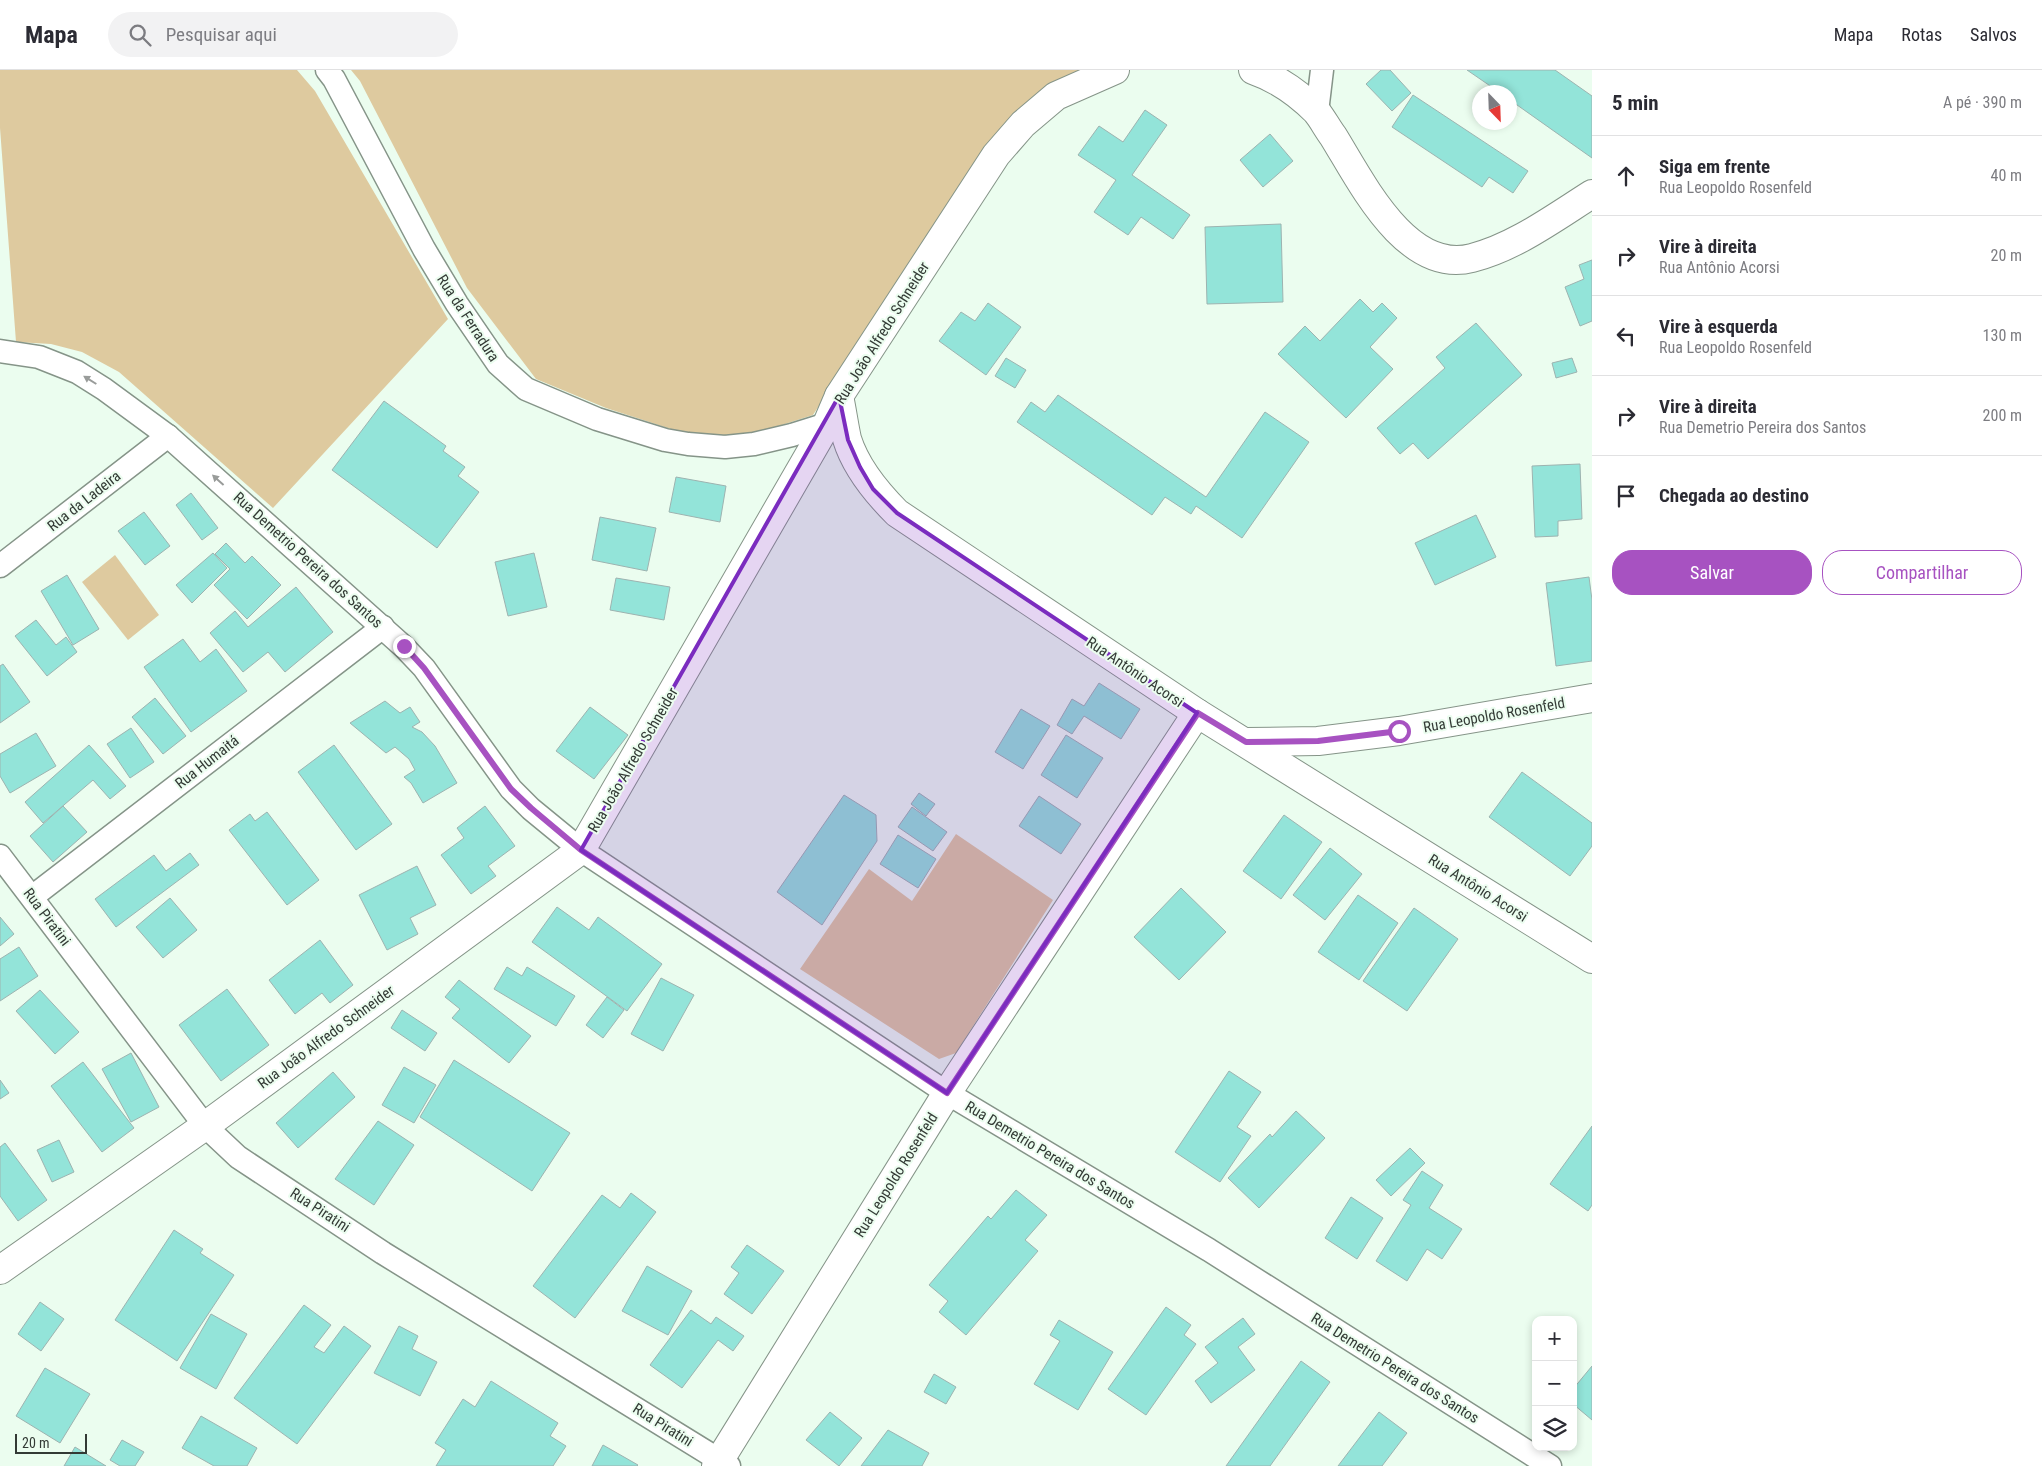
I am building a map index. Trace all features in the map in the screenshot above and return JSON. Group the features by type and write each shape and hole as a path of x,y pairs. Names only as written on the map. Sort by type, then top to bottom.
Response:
{"street":[{"name":"Rua da Ferradura","path":"326,70 334,80 424,249 457,304 498,364 526,389 597,419 666,440 688,444 725,447 754,444 827,424"},
{"name":"Rua João Alfredo Schneider","path":"1,1267 205,1126 581,850 827,424 839,396 996,154 1023,124 1056,96 1115,70"},
{"path":"1252,70 1264,74 1294,92 1317,112 1383,214 1406,239 1436,258 1452,260 1471,258 1503,247 1535,230 1592,194"},
{"path":"1317,112 1322,70"},
{"name":"Rua Demetrio Pereira dos Santos","path":"0,351 39,357 77,372 104,389 168,436 383,627 424,668 511,789 581,850 947,1093 1209,1250 1550,1466"},
{"name":"Rua Antônio Acorsi","path":"839,396 848,440 860,467 873,489 897,513 1198,713 1592,960"},
{"name":"Rua da Ladeira","path":"0,566 168,436"},
{"name":"Rua Humaitá","path":"32,897 383,627"},
{"name":"Rua Leopoldo Rosenfeld","path":"1246,742 1318,741 1399,731 1592,698"},
{"name":"Rua Leopoldo Rosenfeld","path":"721,1464 947,1093 1198,713"},
{"name":"Rua Piratini","path":"0,856 205,1126 238,1157 384,1253 721,1464"}],"highlighted area":[{"path":"839,396 848,440 860,467 873,489 897,513 1197,713 947,1093 581,850"}],"shaded area":[{"path":"0,70 297,70 315,91 448,319 273,508 119,372 82,352 51,344 16,342 0,128"},
{"path":"351,70 1084,70 986,146 813,415 763,431 716,437 674,430 606,408 536,379 467,288 360,81"},
{"path":"115,555 159,615 128,640 82,582"},
{"path":"956,834 1053,900 956,1053 939,1059 800,969 869,869 912,901"}],"building":[{"path":"1381,70 1390,70 1411,93 1392,111 1366,84"},
{"path":"1467,70 1555,70 1592,96 1592,158 1517,105 1517,85 1489,85"},
{"path":"1413,95 1528,171 1513,193 1489,177 1482,187 1392,127"},
{"path":"1145,110 1167,125 1132,175 1190,215 1173,239 1141,217 1128,235 1094,212 1116,180 1078,155 1099,126 1123,142"},
{"path":"1270,134 1293,161 1263,187 1240,160"},
{"path":"1281,224 1283,302 1207,304 1205,227"},
{"path":"1592,260 1592,321 1580,326 1565,287 1584,279 1579,265"},
{"path":"1360,299 1373,312 1382,303 1397,318 1370,347 1393,369 1346,418 1278,354 1305,326 1320,341"},
{"path":"988,303 1021,327 986,375 939,341 961,312 975,321"},
{"path":"1476,323 1522,375 1428,459 1413,443 1400,454 1377,428 1445,368 1436,357"},
{"path":"1006,358 1026,370 1015,388 995,376"},
{"path":"1572,358 1577,372 1556,378 1552,363"},
{"path":"1058,395 1206,497 1265,412 1309,442 1242,538 1196,506 1191,514 1165,497 1152,515 1017,422 1031,402 1045,412"},
{"path":"384,401 446,446 443,451 465,467 458,476 479,492 437,548 332,470"},
{"path":"1580,464 1582,519 1558,521 1558,536 1535,537 1532,466"},
{"path":"676,477 726,486 720,522 669,512"},
{"path":"191,493 218,528 202,540 176,505"},
{"path":"144,512 170,546 145,565 118,531"},
{"path":"1476,515 1496,557 1435,585 1415,543"},
{"path":"600,517 656,528 647,571 592,560"},
{"path":"226,543 245,563 252,556 281,585 247,619 214,585 230,569 215,554"},
{"path":"213,553 227,568 192,603 176,585"},
{"path":"534,553 547,607 508,616 495,562"},
{"path":"67,575 99,629 73,645 41,591"},
{"path":"1589,577 1592,600 1592,661 1556,666 1546,583"},
{"path":"616,578 670,587 664,620 610,610"},
{"path":"296,587 333,632 285,672 268,652 243,672 210,633 235,611 248,627"},
{"path":"36,620 56,645 66,637 77,652 47,676 15,636"},
{"path":"183,639 200,662 216,649 247,691 191,732 144,667"},
{"path":"3,664 30,702 0,723 0,666"},
{"path":"1099,683 1140,709 1121,739 1084,716 1072,734 1057,725 1072,699 1084,706"},
{"path":"155,698 186,736 163,754 132,717"},
{"path":"385,701 400,713 410,707 420,722 412,727 422,732 435,746 457,783 423,803 411,783 404,777 415,770 409,759 395,747 386,753 350,723"},
{"path":"590,707 628,735 594,779 556,751"},
{"path":"1021,709 1050,726 1023,769 995,752"},
{"path":"131,728 154,762 130,778 107,744"},
{"path":"36,733 56,766 10,793 0,776 0,754"},
{"path":"1066,735 1103,758 1077,798 1041,775"},
{"path":"89,745 126,786 110,799 93,780 43,823 25,802"},
{"path":"334,745 392,824 356,850 298,772"},
{"path":"1522,772 1592,823 1592,846 1570,876 1489,817"},
{"path":"919,793 935,804 926,816 911,804"},
{"path":"844,795 876,815 877,841 822,925 777,892"},
{"path":"1039,796 1081,824 1061,854 1019,826"},
{"path":"63,806 87,832 53,862 30,836"},
{"path":"485,806 515,846 488,866 496,876 471,894 441,855 464,838 457,828"},
{"path":"912,807 947,832 933,851 898,827"},
{"path":"267,812 319,880 287,905 229,830 250,814 255,821"},
{"path":"1284,815 1322,842 1281,899 1243,871"},
{"path":"898,835 936,859 918,888 880,864"},
{"path":"1330,848 1362,874 1325,920 1293,895"},
{"path":"190,853 199,865 116,927 95,899 154,855 166,871"},
{"path":"417,866 436,905 410,918 418,934 387,950 359,895"},
{"path":"1181,888 1226,932 1179,980 1134,937"},
{"path":"1358,895 1398,923 1359,980 1318,952"},
{"path":"170,898 197,930 163,958 136,927"},
{"path":"557,907 589,930 598,917 662,964 627,1011 532,942"},
{"path":"1414,908 1458,939 1407,1011 1363,981"},
{"path":"0,917 14,934 0,946"},
{"path":"320,940 353,985 330,1003 322,993 295,1014 269,980"},
{"path":"19,947 38,976 0,1001 0,959"},
{"path":"507,967 522,976 527,967 575,996 556,1026 494,989"},
{"path":"661,978 694,995 663,1051 631,1034"},
{"path":"459,980 531,1036 509,1063 452,1018 460,1009 445,997"},
{"path":"227,989 269,1045 221,1081 179,1025"},
{"path":"40,990 79,1032 55,1054 16,1011"},
{"path":"607,997 624,1010 603,1038 586,1025"},
{"path":"402,1010 437,1033 425,1051 391,1028"},
{"path":"131,1053 159,1107 131,1122 102,1069"},
{"path":"454,1060 570,1133 532,1191 420,1117"},
{"path":"83,1062 134,1128 102,1152 51,1086"},
{"path":"404,1067 436,1085 414,1123 382,1105"},
{"path":"1229,1071 1261,1092 1237,1127 1251,1136 1220,1182 1175,1152"},
{"path":"333,1072 355,1097 298,1148 276,1123"},
{"path":"0,1080 9,1093 0,1099"},
{"path":"1296,1111 1325,1138 1259,1208 1228,1178 1270,1134 1272,1137"},
{"path":"378,1121 414,1145 374,1205 335,1179"},
{"path":"1592,1126 1592,1205 1588,1211 1550,1184"},
{"path":"59,1140 74,1172 52,1182 37,1150"},
{"path":"5,1143 47,1200 18,1221 0,1196 0,1147"},
{"path":"1410,1148 1425,1163 1391,1196 1376,1180"},
{"path":"1422,1171 1443,1185 1429,1208 1462,1229 1442,1259 1427,1249 1407,1281 1376,1261 1411,1205 1403,1200"},
{"path":"1016,1190 1047,1215 1025,1240 1038,1251 966,1335 939,1312 948,1301 929,1285 988,1216 991,1219"},
{"path":"631,1193 656,1212 575,1318 533,1286 602,1195 620,1208"},
{"path":"1351,1197 1383,1218 1357,1259 1325,1238"},
{"path":"174,1230 203,1249 200,1253 234,1275 177,1361 115,1320"},
{"path":"747,1245 784,1271 752,1314 724,1294 739,1273 731,1267"},
{"path":"647,1266 692,1291 668,1335 622,1311"},
{"path":"40,1302 64,1319 41,1351 18,1334"},
{"path":"304,1305 331,1325 314,1347 324,1353 344,1326 371,1346 297,1444 234,1398"},
{"path":"1166,1307 1191,1325 1184,1335 1196,1344 1146,1415 1108,1389"},
{"path":"691,1310 711,1324 716,1317 744,1336 733,1351 718,1340 682,1388 650,1365"},
{"path":"211,1314 247,1334 216,1389 180,1368"},
{"path":"1243,1318 1255,1334 1238,1347 1255,1370 1211,1403 1195,1381 1218,1363 1205,1347"},
{"path":"1059,1320 1113,1352 1078,1410 1034,1384 1060,1341 1050,1335"},
{"path":"399,1326 418,1336 412,1349 437,1362 420,1396 374,1373"},
{"path":"1301,1361 1330,1382 1270,1466 1226,1466"},
{"path":"1592,1366 1592,1420 1577,1407 1577,1384"},
{"path":"45,1368 90,1394 60,1443 16,1416"},
{"path":"934,1374 956,1387 946,1404 924,1392"},
{"path":"491,1381 558,1423 550,1436 566,1446 553,1466 436,1466 446,1450 435,1443 463,1399 475,1407"},
{"path":"830,1412 862,1438 839,1466 806,1440"},
{"path":"1379,1412 1407,1433 1382,1466 1338,1466"},
{"path":"201,1416 257,1448 247,1466 214,1466 182,1448"},
{"path":"888,1430 929,1453 922,1466 861,1466"},
{"path":"122,1440 144,1452 135,1466 120,1466 110,1460"},
{"path":"603,1445 638,1465 592,1466"},
{"path":"75,1447 106,1466 64,1466"}],"route":[{"path":"404,646 424,668 511,789 581,850 947,1093 1198,713 1246,742 1318,741 1399,731"}]}
